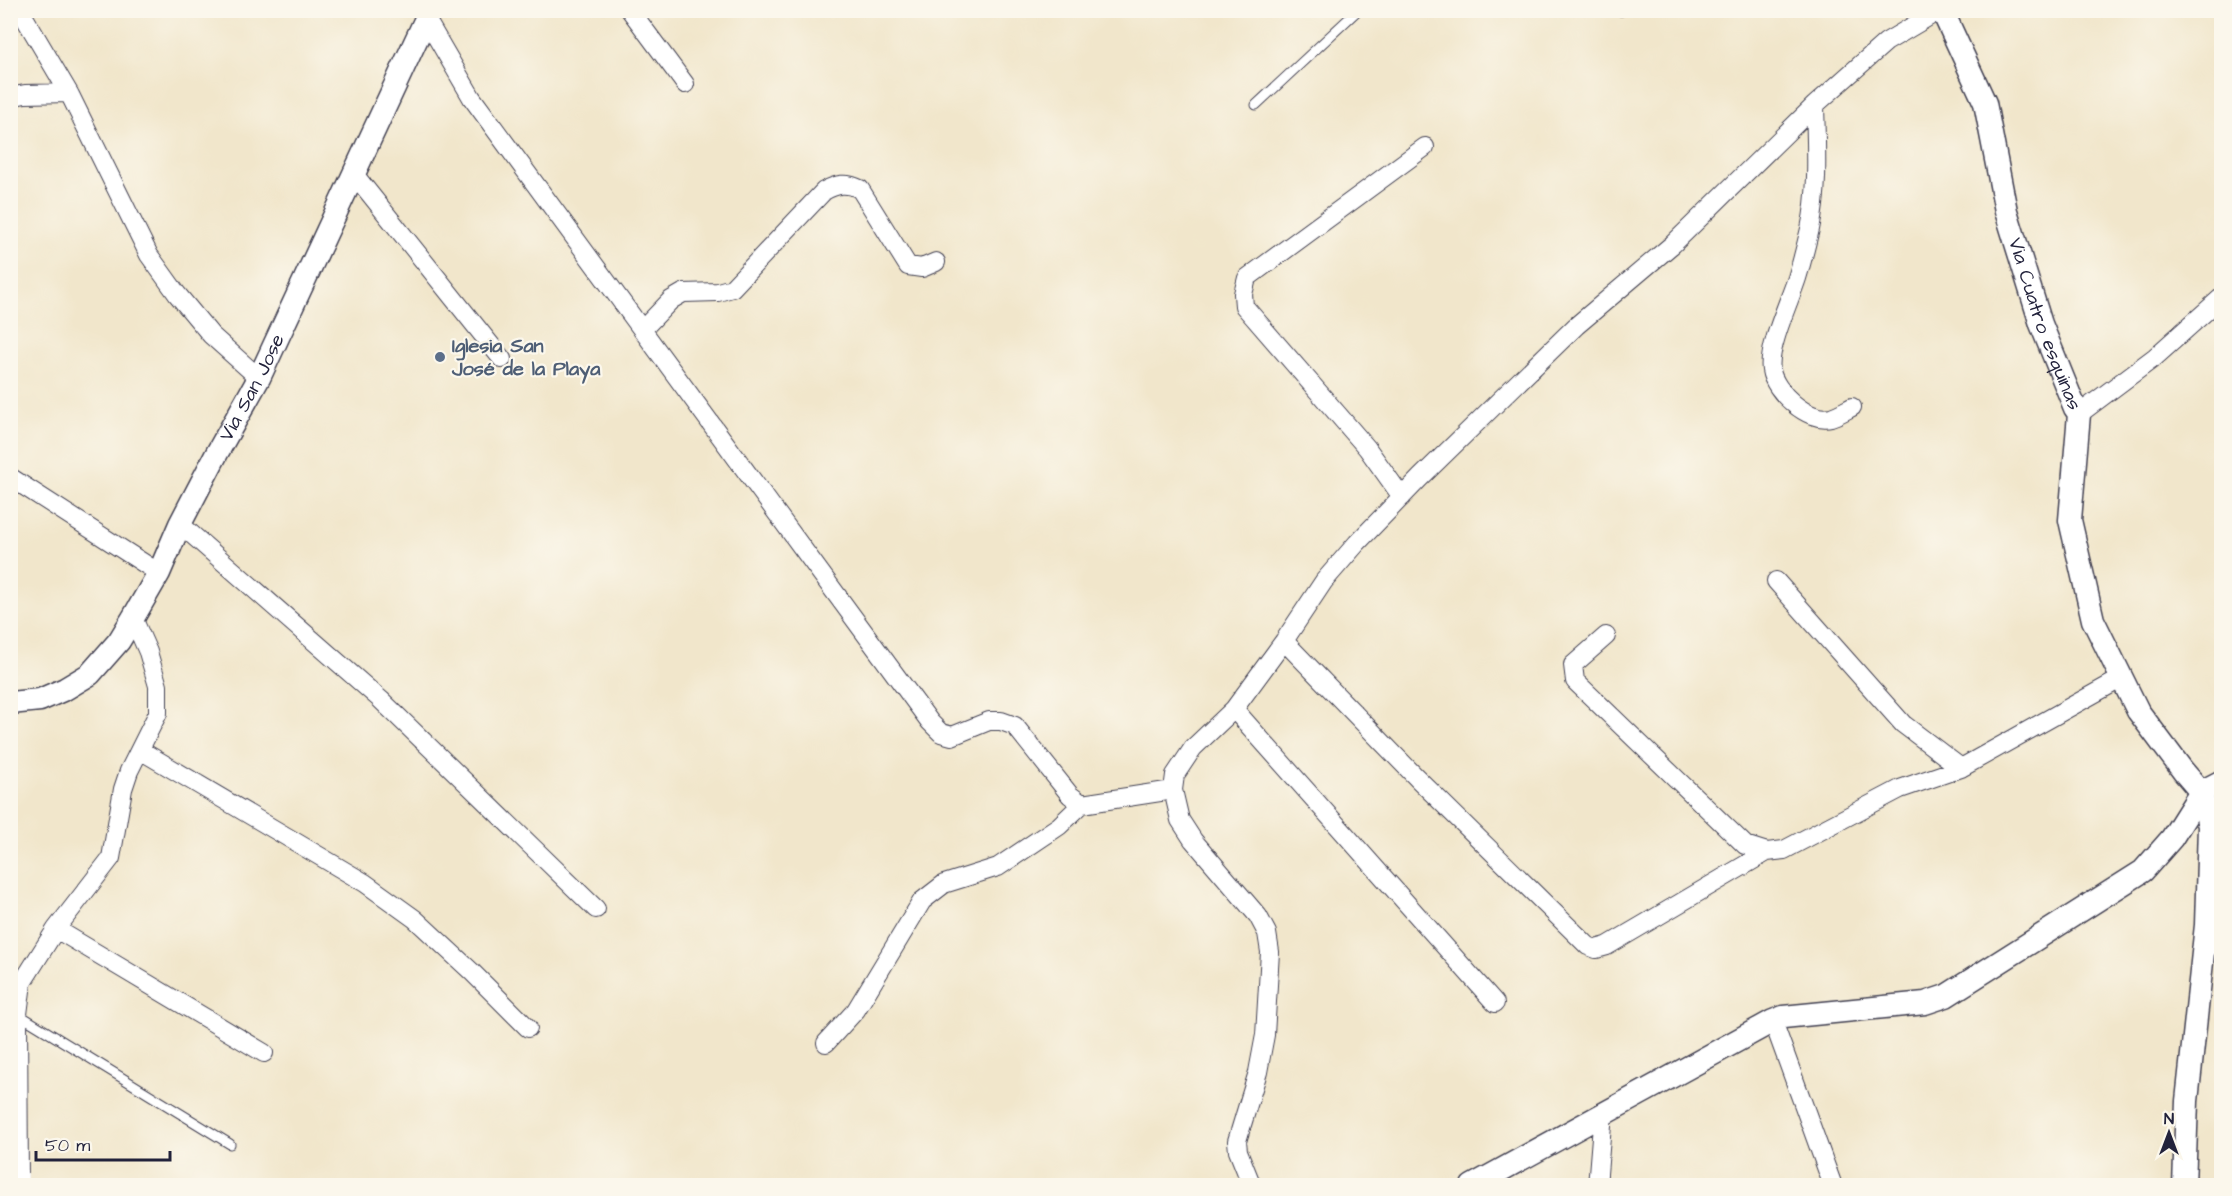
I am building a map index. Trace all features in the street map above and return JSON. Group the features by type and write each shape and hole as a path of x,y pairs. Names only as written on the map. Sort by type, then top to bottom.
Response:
{"street":[{"path":"20,10 69,93 149,255 211,335 260,378"},
{"path":"630,10 685,84"},
{"path":"1252,1185 1244,1171 1237,1141 1258,1072 1265,1035 1269,952 1267,933 1258,916 1193,840 1180,820 1173,790 1175,775 1193,748 1234,709 1284,641 1323,581 1402,496 1576,326 1673,244 1815,105 1886,42 1941,10"},
{"name":"Via Cuatro esquinas","path":"1941,10 1984,103 2006,211 2041,324 2079,414 2070,520 2093,620 2138,711 2201,792"},
{"path":"428,15 472,98 930,722 941,733 952,736 989,721 1001,721 1015,726 1062,786 1082,804"},
{"name":"Via San Jose","path":"10,704 40,699 65,689 90,674 119,641 133,618 159,573 180,524 260,378 428,15"},
{"path":"10,97 25,94 69,93"},
{"path":"1815,105 1817,149 1811,226 1798,275 1772,354 1771,371 1783,392 1799,410 1812,416 1830,418 1852,407"},
{"path":"1402,496 1367,448 1244,306 1243,294 1246,278 1425,147"},
{"path":"354,174 502,360"},
{"path":"642,330 670,300 683,293 718,292 732,288 824,191 836,185 850,184 860,189 908,266 922,268 936,262"},
{"path":"2079,414 2155,357 2222,297"},
{"path":"10,477 159,573"},
{"path":"180,524 381,700 596,909"},
{"path":"1776,580 1903,724 1961,768"},
{"path":"19,1185 18,1014 22,982 56,928 111,858 123,789 129,771 158,713 158,686 148,652 133,618"},
{"path":"1606,636 1573,665 1575,681 1745,845 1767,852"},
{"path":"1284,641 1417,778 1588,946 1596,949 1607,946 1767,852 1784,850 1900,789 1961,768 2122,678"},
{"path":"1234,709 1495,1003"},
{"path":"140,750 365,883 415,919 528,1028"},
{"path":"1472,1185 1783,1017 1926,1003 1946,996 2143,871 2172,838 2201,792 2222,781"},
{"path":"826,1043 856,1010 922,901 944,884 998,867 1059,826 1082,804 1173,790"},
{"path":"2184,1185 2187,1101 2206,925 2209,863 2209,826 2201,792"},
{"path":"56,928 264,1053"},
{"path":"1773,1021 1833,1185"},
{"path":"1598,1185 1603,1113"}],"lane":[{"path":"1256,105 1358,10"},
{"path":"18,1014 230,1144"}],"place":[{"name":"Iglesia San José de la Playa","path":"440,357"}]}
